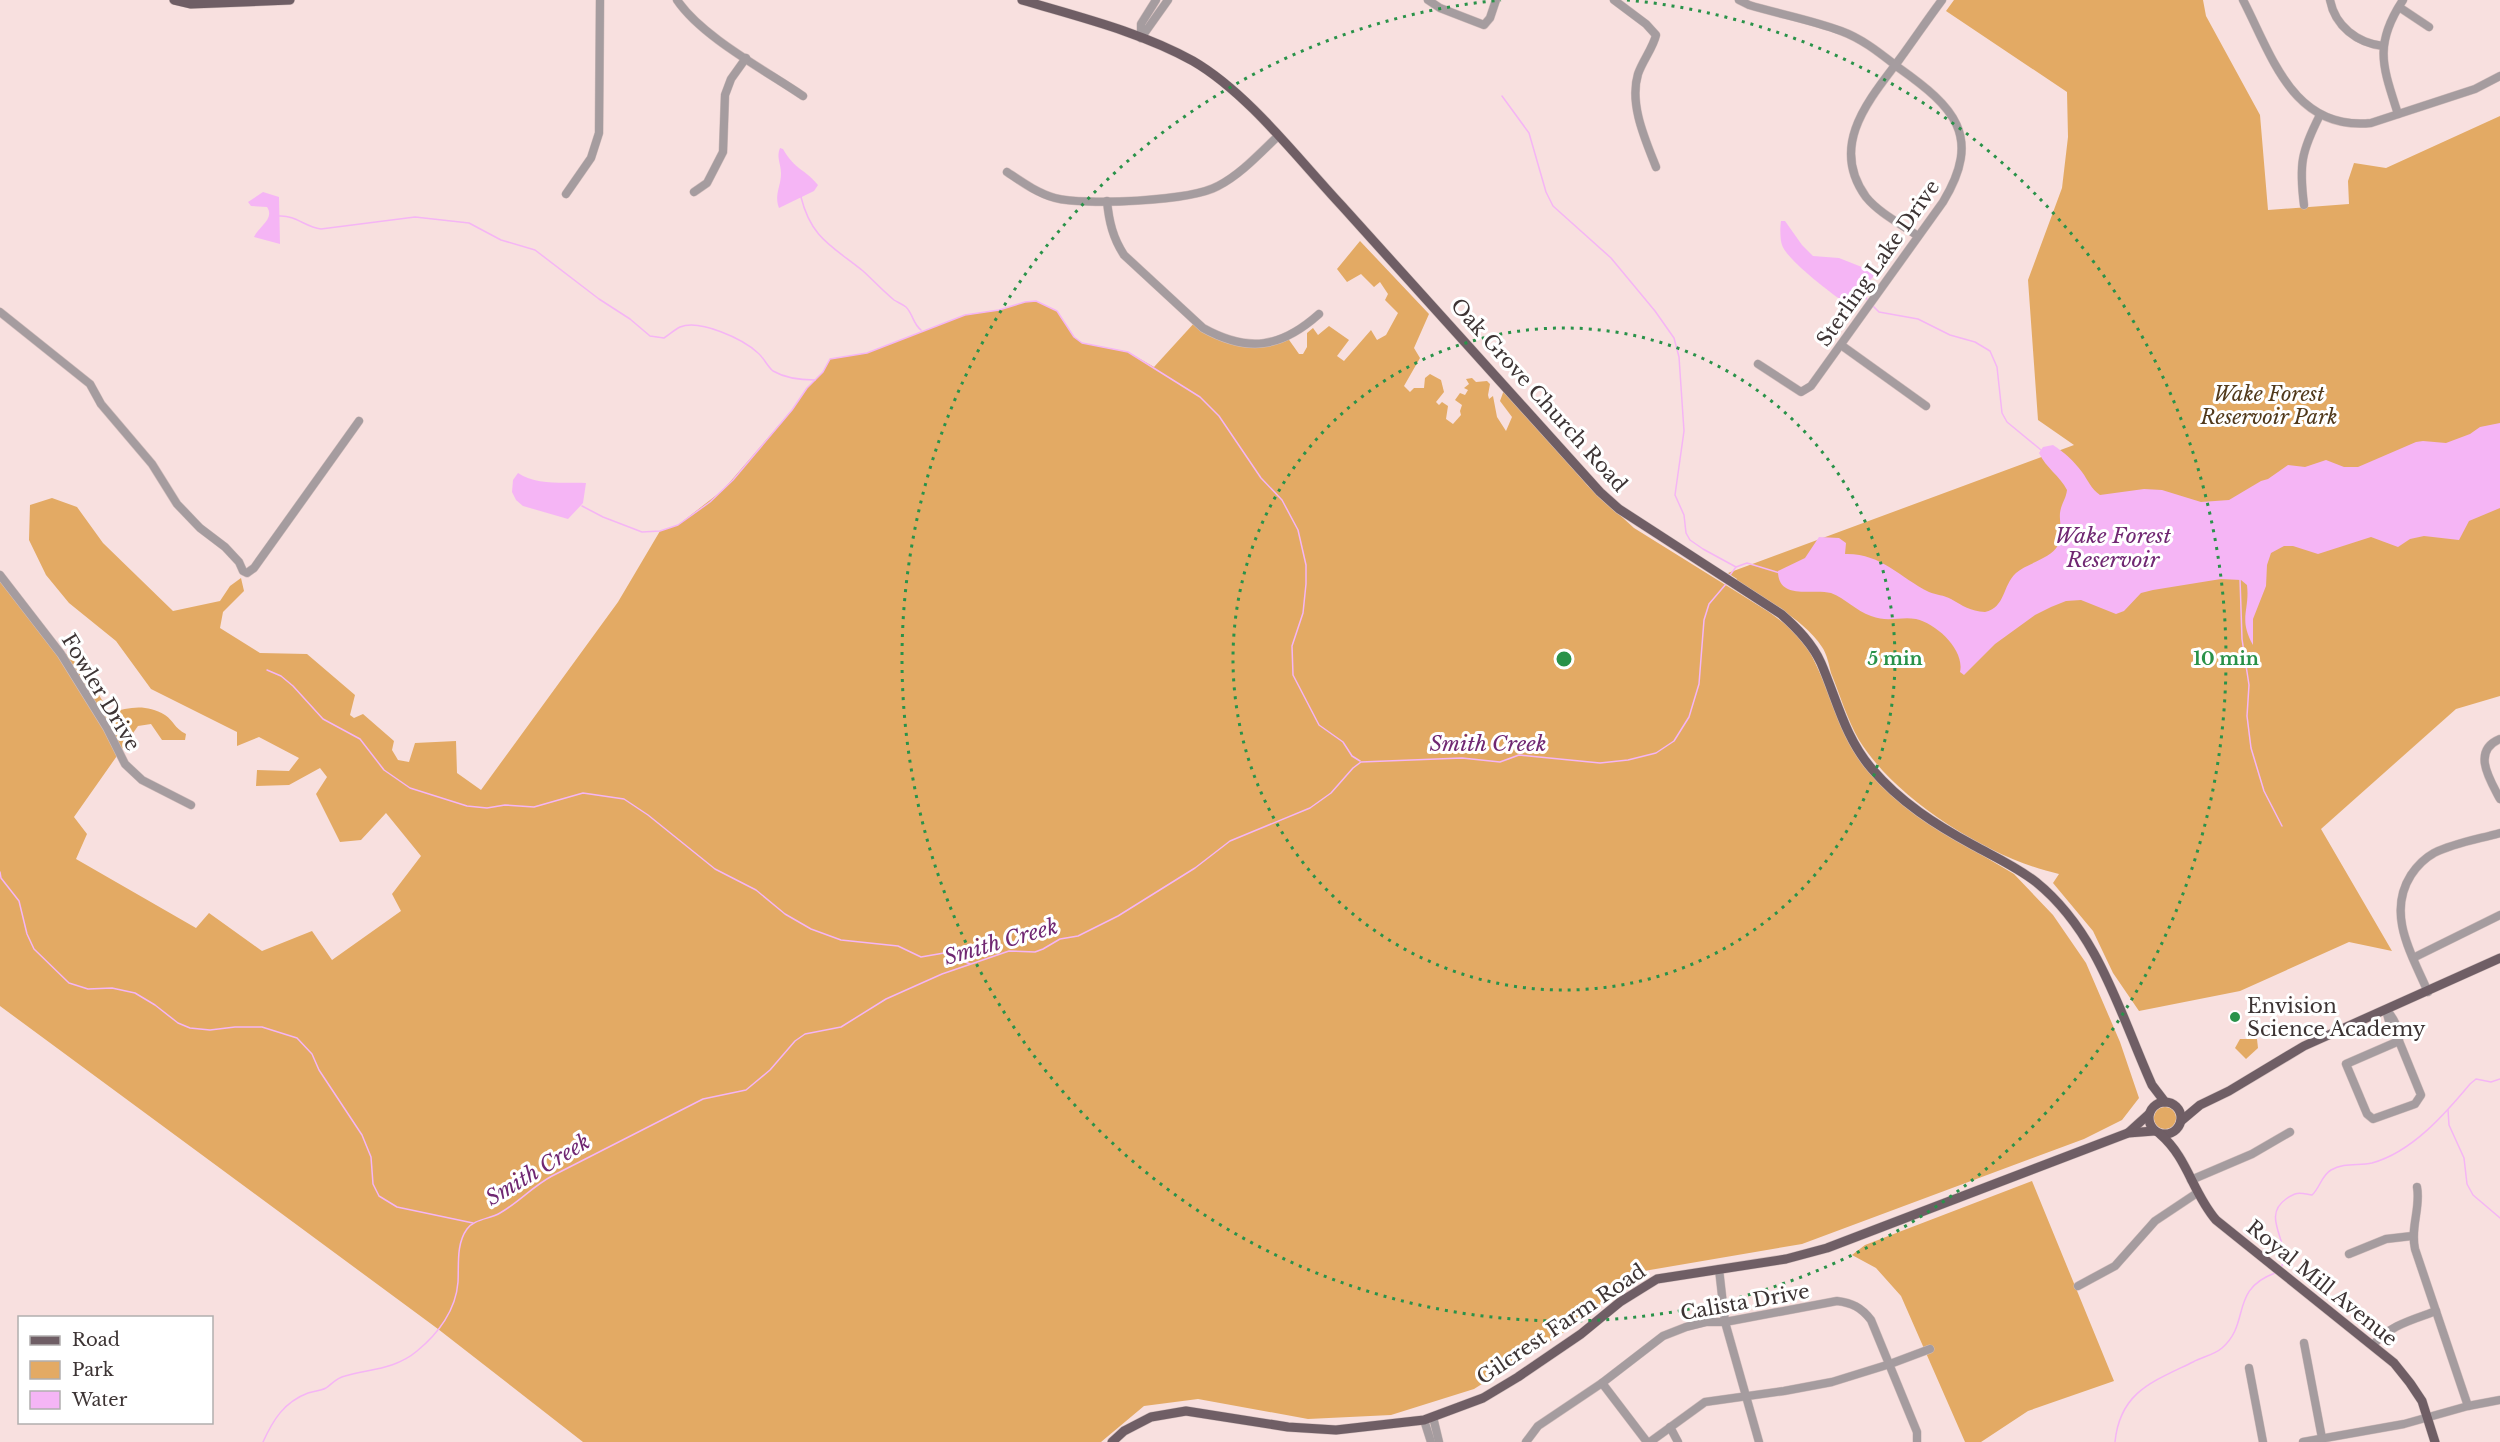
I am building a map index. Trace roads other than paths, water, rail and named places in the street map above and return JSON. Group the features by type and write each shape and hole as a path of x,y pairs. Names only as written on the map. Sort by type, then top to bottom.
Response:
{"main road":[{"path":"174,0 191,4 290,0"},
{"name":"Oak Grove Church Road","path":"1022,0 1141,38 1192,61 1233,90 1278,136 1600,492 1619,509 1781,614 1795,626 1807,639 1820,662 1843,723 1861,754 1895,793 1934,822 2027,876 2067,912 2095,952 2152,1085 2169,1103"},
{"path":"2200,1105 2157,1104 2150,1112 2149,1123 2157,1133 2170,1134 2200,1105 2229,1091 2304,1046 2500,958"},
{"name":"Oak Grove Church Road","path":"2150,1112 2152,1085"},
{"path":"2169,1103 2179,1111 2180,1124"},
{"name":"Gilcrest Farm Road","path":"2128,1133 2150,1112"},
{"name":"Royal Mill Avenue","path":"2180,1124 2180,1154 2197,1193 2216,1220 2373,1345 2403,1372 2416,1391 2428,1416 2435,1442"},
{"name":"Gilcrest Farm Road","path":"1112,1442 1124,1431 1151,1417 1186,1411 1288,1426 1336,1430 1428,1418 1483,1398 1518,1377 1575,1339 1620,1302 1657,1279 1786,1259 1827,1248 2128,1133 2157,1133"},
{"name":"Royal Mill Avenue","path":"2157,1133 2180,1154"}],"street":[{"path":"566,194 591,158 599,133 600,0"},
{"path":"677,0 689,17 803,96"},
{"path":"1141,38 1141,24 1156,0"},
{"path":"1141,38 1168,0"},
{"path":"1428,0 1440,8 1484,25 1490,18 1496,0"},
{"path":"1614,0 1646,24 1656,35 1636,83 1639,120 1656,166"},
{"name":"Sterling Lake Drive","path":"1739,0 1749,5 1841,31 1862,41 1940,99 1955,119 1961,142 1962,158 1954,184 1811,387 1801,392 1758,364"},
{"path":"1918,236 1884,213 1867,197 1857,180 1852,163 1852,140 1859,117 1942,0"},
{"path":"2243,0 2289,88 2303,104 2320,115 2353,125 2371,123 2475,89 2500,76"},
{"path":"2330,0 2339,21 2346,29 2370,44 2383,46"},
{"path":"2398,114 2384,73 2383,46 2386,29 2401,3 2429,27"},
{"path":"693,192 707,183 723,152 725,95 731,79 746,58"},
{"path":"2304,206 2301,160 2305,142 2320,115"},
{"path":"1006,172 1027,186 1052,197 1076,202 1184,196 1217,187 1235,176 1278,136"},
{"path":"1107,201 1109,221 1115,241 1124,255 1203,328 1217,335 1246,343 1267,343 1294,334 1319,314"},
{"path":"0,312 90,384 101,404 152,464 177,504 200,528 225,547 247,573 254,568 358,422"},
{"path":"1841,345 1926,406"},
{"name":"Fowler Drive","path":"0,575 61,654 107,728 124,764 142,780 191,805"},
{"path":"2500,739 2488,748 2484,759 2485,769 2500,799"},
{"path":"2428,992 2403,932 2400,912 2403,890 2412,873 2424,860 2436,852 2500,833"},
{"path":"2413,958 2500,915"},
{"path":"2386,1010 2392,1032 2399,1041 2420,1090 2420,1098 2415,1104 2373,1119 2367,1114 2346,1064 2399,1041"},
{"path":"2191,1180 2252,1154 2290,1132"},
{"path":"2417,1187 2419,1199 2412,1236 2468,1406"},
{"path":"2078,1286 2115,1266 2155,1221 2197,1193"},
{"path":"2349,1254 2386,1239 2412,1236"},
{"path":"1719,1269 1725,1322 1759,1442"},
{"name":"Calista Drive","path":"1526,1442 1538,1426 1602,1383 1664,1336 1706,1322 1725,1322 1837,1301 1851,1303 1864,1311 1871,1320 1917,1432 1917,1442"},
{"path":"2373,1345 2382,1334 2394,1326 2436,1311"},
{"path":"2304,1343 2322,1438"},
{"path":"1602,1383 1648,1442 1705,1402 1832,1382 1930,1349"},
{"path":"2249,1368 2264,1442"},
{"path":"2303,1442 2404,1424 2468,1406 2500,1400"},
{"path":"1428,1418 1431,1442"},
{"path":"1428,1418 1439,1442"},
{"path":"1670,1427 1678,1442"}],"water":[{"path":"780,148 818,185 814,191 779,208 777,199 781,173"},
{"path":"263,192 279,197 280,244 254,237 268,219 269,211 267,207 251,206 248,202"},
{"path":"1781,221 1785,221 1813,256 1839,258 1877,273 1847,304 1811,277 1792,259 1782,245"},
{"name":"Wake Forest Reservoir","path":"2500,423 2500,508 2469,521 2459,540 2424,536 2410,539 2398,547 2371,537 2318,554 2293,546 2284,546 2271,553 2267,565 2266,586 2253,619 2253,645 2245,621 2247,585 2241,580 2221,579 2141,593 2124,611 2116,614 2081,600 2066,601 2035,615 1995,644 1964,675 1960,672 1958,655 1954,647 1932,626 1910,618 1877,618 1831,593 1790,590 1780,580 1778,571 1805,558 1819,537 1839,538 1846,543 1845,554 1869,557 1929,592 1971,609 1985,612 1997,606 2016,573 2050,554 2060,541 2060,513 2067,490 2039,453 2043,447 2053,445 2065,454 2076,464 2100,495 2144,489 2162,490 2201,502 2229,500 2268,479 2288,465 2305,467 2326,460 2344,467 2358,467 2416,442 2446,443 2470,434 2480,427"},
{"path":"518,473 542,482 586,483 583,503 568,519 523,506 512,492 513,480"}],"waterway":[{"path":"1502,96 1529,133 1546,192 1553,206 1611,258 1674,338 1679,357 1684,431 1675,495 1684,515 1686,533 1690,540 1736,567"},
{"path":"801,197 805,211 824,240 863,271 894,300 906,307 921,330"},
{"path":"279,216 290,217 321,229 415,217 469,223 501,240 535,250 650,336 664,338 680,327 688,325 710,328 751,348 773,371 793,378 815,380"},
{"path":"1861,291 1869,302"},
{"path":"582,506 642,532 660,531 678,525 710,502 733,480 792,410 807,388 823,372 830,359 867,353 965,315 1036,301 1057,311 1074,337 1082,343 1128,352 1200,397 1219,416 1261,478 1282,500 1298,530 1306,565 1303,613 1292,646 1293,675 1319,725 1343,742 1352,756 1360,761"},
{"path":"1872,305 1879,312 1918,319 1950,335 1975,342 1990,351 1997,367 2002,413 2007,422 2041,450"},
{"name":"Smith Creek","path":"1730,575 1736,567 1747,563 1780,573"},
{"path":"2240,579 2242,639 2249,685 2247,716 2251,748 2264,791 2282,826"},
{"name":"Smith Creek","path":"263,1442 280,1413 292,1401 308,1393 322,1390 342,1377 400,1362 432,1337 445,1321 454,1302 457,1292 461,1241 470,1226 500,1213 552,1176 703,1099 746,1090 770,1070 795,1041 805,1034 841,1027 886,999 942,974 1009,951 1035,952 1060,939 1078,936 1118,916 1195,868 1230,841 1310,808 1331,793 1361,762 1462,758 1500,762 1519,755 1600,763 1628,760 1656,753 1674,741 1689,717 1699,684 1704,620 1709,604 1726,584"},
{"path":"267,670 281,676 293,686 323,719 360,739 384,770 410,788 467,806 487,808 505,805 534,807 583,793 624,799 648,815 715,869 756,890 785,914 811,929 841,940 898,946 921,957 944,953 970,964"},
{"path":"0,872 1,878 19,901 27,934 34,949 69,983 88,989 112,988 135,993 178,1023 190,1028 210,1030 262,1027 297,1038 312,1054 319,1070 362,1135 371,1157 373,1184 379,1196 397,1207 473,1223"},
{"path":"2281,1268 2284,1259 2276,1215 2279,1206 2286,1199 2299,1193 2312,1195 2331,1170 2387,1158 2427,1131 2476,1079 2491,1082 2500,1079"},
{"path":"2448,1110 2449,1125 2464,1158 2467,1184 2473,1195 2500,1218"},
{"path":"2115,1442 2118,1425 2131,1400 2140,1391 2164,1376 2222,1348 2236,1328 2251,1288 2275,1273"}],"place":[{"name":"Envision Science Academy","path":"2235,1017"}],"park label":[{"name":"Wake Forest Reservoir Park","path":"2269,406"}]}
